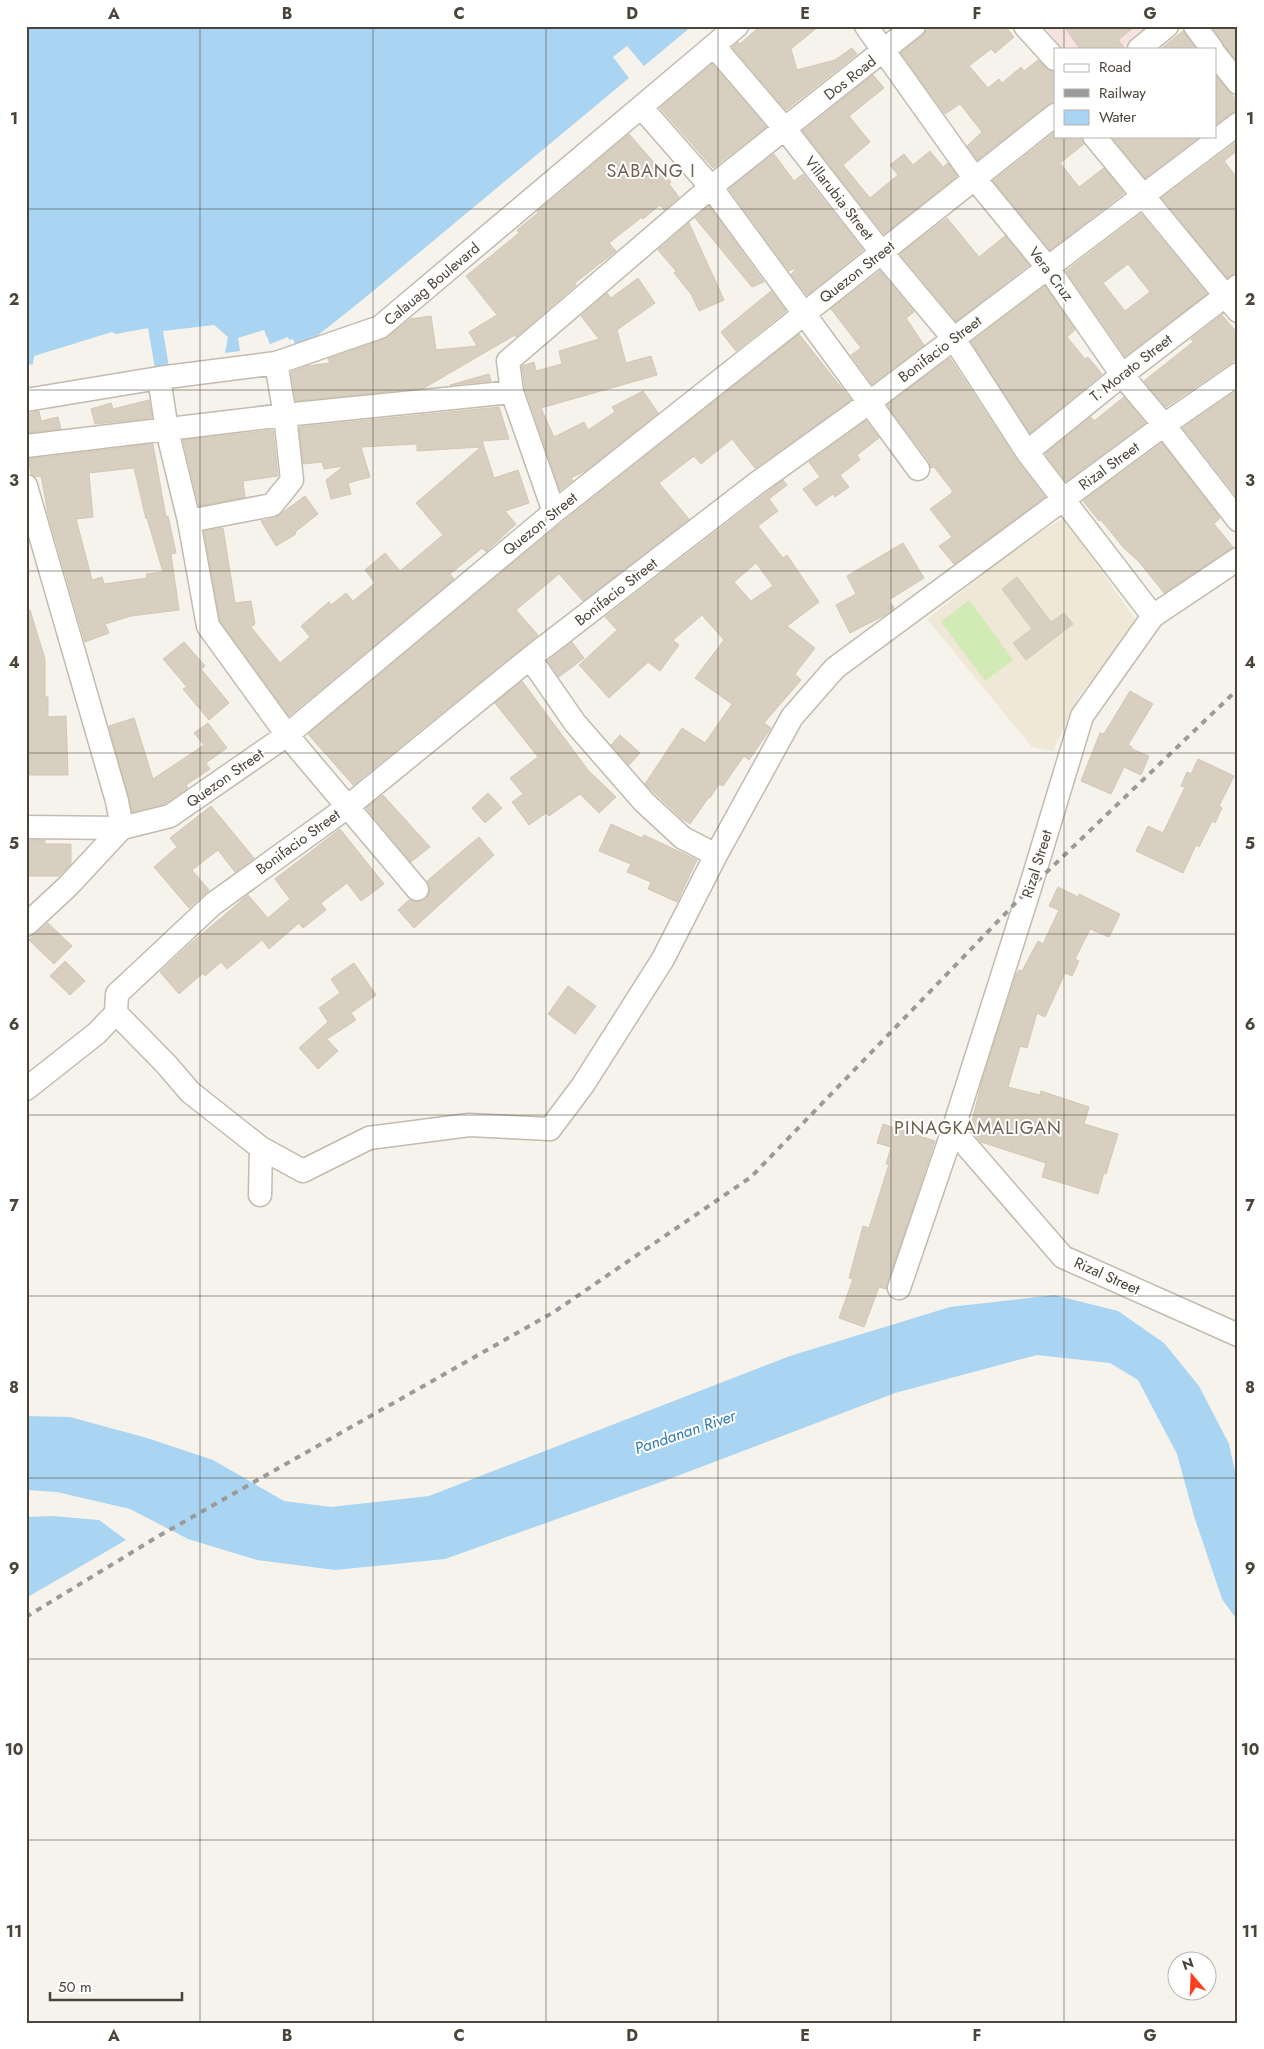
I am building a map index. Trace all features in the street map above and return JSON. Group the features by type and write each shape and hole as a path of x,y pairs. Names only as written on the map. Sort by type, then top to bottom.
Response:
{"street":[{"name":"Calauag Boulevard","path":"26,400 159,378 276,363 380,327 737,26"},
{"name":"Vera Cruz","path":"866,26 976,179 1048,268 1122,374 1238,520"},
{"name":"Dos Road","path":"512,392 508,361 711,187 914,26"},
{"path":"1025,26 1054,57"},
{"path":"1140,48 1167,26"},
{"path":"1195,26 1211,48"},
{"name":"Villarubia Street","path":"714,46 785,128 882,253 954,338 1027,452 1064,499"},
{"path":"1216,55 1238,83"},
{"path":"642,108 711,187 918,469"},
{"name":"Quezon Street","path":"26,827 122,828 170,816 287,735 554,512 1054,116"},
{"name":"Bonifacio Street","path":"116,1013 117,994 213,904 346,808 530,658 757,483 870,402 1238,124"},
{"path":"1096,138 1233,297"},
{"name":"T. Morato Street","path":"1027,452 1122,374 1233,297"},
{"path":"189,520 272,505 292,480 285,415 276,363"},
{"name":"Rizal Street","path":"1238,374 1164,425 1064,499 1153,616 1082,716 1030,888 953,1130 1063,1257 1238,1335"},
{"path":"159,378 167,430 189,520 208,626 287,735 346,808 417,889"},
{"path":"26,446 285,415 512,392 554,512"},
{"path":"26,925 68,886 122,828 117,801 27,493"},
{"path":"26,1089 97,1033 116,1013 166,1064 190,1092 261,1148 303,1171 369,1138 469,1126 550,1129 583,1085 663,959 716,855 792,716 835,668 1064,499"},
{"path":"1153,616 1238,559"},
{"path":"530,658 576,723 644,802 683,838 716,855"},
{"path":"898,1288 953,1130"},
{"path":"260,1194 261,1148"}],"shaded area":[{"path":"1044,26 1157,26 1131,48 1061,48"},
{"path":"1064,518 1138,623 1079,696 1053,751 1032,747 927,619 1025,541"}],"green space":[{"path":"969,600 1013,660 985,681 941,622"}],"water":[{"path":"26,26 692,26 644,66 627,46 613,57 629,78 361,301 298,351 293,339 289,340 288,337 270,344 264,330 238,338 240,351 225,353 228,337 214,325 163,331 170,373 155,368 148,328 116,334 112,332 34,356 33,364 26,365"},
{"name":"Pandanan River","path":"1054,1295 1118,1311 1164,1343 1199,1386 1229,1444 1238,1485 1238,1621 1222,1599 1194,1516 1177,1454 1138,1380 1110,1363 1037,1355 895,1393 672,1478 445,1559 335,1570 257,1560 188,1539 130,1509 57,1492 26,1490 26,1416 70,1417 147,1438 213,1460 284,1501 331,1507 429,1496 790,1356 950,1307"},
{"path":"53,1516 99,1520 126,1540 26,1598 26,1517"}],"building":[{"path":"760,26 819,26 791,49 797,70 835,60 852,48 857,54 786,110 732,47 738,42 740,44"},
{"path":"930,26 1005,26 1014,37 995,53 991,49 969,66 988,88 999,79 1002,83 1021,67 1024,71 1038,60 1046,68 1054,72 1054,102 1047,105 977,160 967,146 982,132 960,104 945,114 901,53 922,36"},
{"path":"1064,26 1135,26 1118,40 1124,48 1079,48"},
{"path":"1212,26 1238,26 1237,61 1224,45"},
{"path":"1183,31 1195,48 1162,48"},
{"path":"712,64 766,127 713,168 660,108"},
{"path":"873,75 884,88 849,116 870,142 843,165 870,198 898,175 890,165 904,154 913,165 930,151 943,167 948,163 957,176 884,234 803,131"},
{"path":"1216,76 1238,102 1238,111 1230,114 1216,124"},
{"path":"1054,133 1054,138 1082,138 1084,144 1060,163 1079,187 1104,168 1124,193 1050,250 993,181"},
{"path":"629,134 671,182 669,184 679,197 664,210 660,205 609,243 616,251 575,283 576,285 516,337 515,335 424,388 296,401 291,372 307,366 330,363 328,359 385,339 410,319 431,316 436,350 477,346 469,332 497,315 466,276 519,233 517,230 537,212"},
{"path":"1113,138 1197,138 1145,178"},
{"path":"1238,141 1238,150 1224,161 1238,179 1238,273 1227,278 1162,198"},
{"path":"774,154 794,181 803,174 863,250 807,295 791,274 798,267 789,271 729,189"},
{"path":"709,206 764,282 752,287 695,218"},
{"path":"1141,214 1207,294 1125,356 1066,271","holes":["1128,264 1150,292 1125,311 1103,283"]},
{"path":"947,218 979,257 1005,236 1029,265 956,321 900,254"},
{"path":"689,223 724,300 699,311 691,294 674,273 676,271 658,250"},
{"path":"880,271 914,312 906,318 924,345 872,384 851,355 861,348 831,309"},
{"path":"638,278 655,303 617,330 626,363 651,356 657,375 541,408 554,437 584,422 588,430 615,412 612,407 643,391 658,413 585,471 571,478 573,480 560,490 525,389 522,366 534,362 536,371 562,364 559,351 599,339 581,316 607,293 611,298"},
{"path":"1045,286 1075,330 1067,337 1085,359 1088,357 1102,374 1030,433 971,342"},
{"path":"771,291 786,311 736,351 721,332"},
{"path":"1222,315 1238,334 1238,358 1166,407 1144,381 1193,342 1191,339"},
{"path":"799,334 851,400 755,468 732,439 701,464 694,456 659,483 689,519 583,601 559,574 516,610 538,635 353,785 308,734 554,529"},
{"path":"950,358 1016,459 1045,497 954,564 939,546 952,537 930,509 952,493 952,490 934,467 931,468 929,461 887,405"},
{"path":"489,374 491,381 450,385"},
{"path":"1238,390 1238,498 1183,428"},
{"path":"1124,397 1145,423 1066,481 1045,454 1091,417 1094,421"},
{"path":"149,400 152,418 95,424 91,409 111,403 113,409"},
{"path":"499,407 509,439 482,441 494,478 518,470 529,503 505,511 516,524 486,552 482,548 450,574 454,579 289,716 220,621 204,531 223,528 235,603 251,601 255,624 251,627 280,663 310,637 301,626 329,602 331,605 346,593 353,601 375,583 365,570 385,553 400,571 443,535 416,503 481,447 417,451 417,444 361,447 370,477 348,483 351,494 331,499 326,480 344,466 324,469 322,462 303,464 299,427"},
{"path":"39,411 41,421 58,417 61,429 27,433 26,414"},
{"path":"866,421 879,438 857,455 860,460 840,475 849,487 835,497 833,494 816,506 803,489 820,477 809,462"},
{"path":"273,430 278,476 243,481 245,497 199,506 183,440"},
{"path":"1162,443 1220,518 1214,524 1233,547 1164,593 1140,563 1123,547 1101,520 1099,521 1083,501"},
{"path":"153,444 166,517 168,516 176,553 171,554 179,610 131,616 105,624 109,633 85,642 48,514 41,476 36,477 31,474 28,459","holes":["134,468 146,519 163,572 146,574 147,578 104,584 102,577 92,580 76,519 93,517 89,473"]},
{"path":"783,480 787,485 769,499 778,511 758,526 783,558 787,555 819,602 787,626 815,648 795,674 801,680 764,723 771,728 749,760 744,756 723,786 719,784 690,824 645,784 682,728 705,743 732,704 695,678 724,640 702,615 673,640 679,645 660,671 648,662 609,698 579,665 617,630 605,617","holes":["756,563 773,586 751,601 734,582"]},
{"path":"305,496 318,514 295,532 296,534 276,546 261,521 275,518"},
{"path":"903,543 924,578 889,600 894,608 885,615 850,633 836,605 856,594 847,576"},
{"path":"1017,577 1051,622 1064,613 1073,624 1026,660 1013,643 1032,629 1002,589"},
{"path":"30,610 45,659 45,697 48,697 48,717 66,716 68,775 26,775 26,611"},
{"path":"184,642 205,666 201,669 229,703 209,720 183,689 187,687 163,659"},
{"path":"572,642 584,658 559,677 548,661"},
{"path":"522,681 588,770 616,797 599,813 580,794 549,816 546,813 529,825 512,802 523,794 510,778 538,757 495,703"},
{"path":"1130,691 1153,704 1128,745 1132,749 1149,756 1141,775 1124,767 1111,794 1081,781 1100,733 1104,734"},
{"path":"134,718 153,779 204,745 194,733 208,723 227,748 206,763 210,769 186,785 188,788 164,804 132,812 109,726"},
{"path":"620,735 640,753 629,765 611,745"},
{"path":"1198,759 1234,776 1219,806 1222,808 1215,823 1212,821 1199,847 1196,845 1183,873 1136,851 1148,826 1163,833 1185,787 1181,786 1187,772 1191,774"},
{"path":"488,793 502,808 485,823 472,808"},
{"path":"383,795 430,847 411,862 366,808"},
{"path":"211,806 254,858 235,872 218,850 192,870 209,890 189,908 154,867 177,847 170,838"},
{"path":"611,824 642,838 644,835 697,860 677,902 648,889 651,882 627,872 631,864 599,851"},
{"path":"340,829 384,884 361,901 347,883 321,903 326,910 303,928 299,923 269,949 262,940 227,969 221,962 205,976 203,973 179,994 160,972 248,895 268,918 290,899 275,879"},
{"path":"479,837 494,855 414,928 398,910 410,899 419,902 426,899 430,886 427,881"},
{"path":"26,840 45,840 45,844 71,844 71,864 59,876 26,876"},
{"path":"1058,887 1078,897 1079,894 1120,914 1109,937 1090,929 1075,959 1079,961 1072,976 1065,973 1045,1017 1037,1013 1027,1048 1020,1046 1008,1087 1040,1095 1041,1091 1089,1107 1084,1124 1118,1134 1098,1194 1042,1177 1046,1163 981,1142 970,1129 982,1081 1016,975 1019,970 1022,971 1038,941 1043,944 1059,910 1049,906"},
{"path":"48,923 72,946 54,964 29,940"},
{"path":"65,961 85,981 70,995 50,976"},
{"path":"354,963 376,995 351,1013 356,1020 327,1039 338,1051 318,1069 299,1048 328,1022 319,1008 340,993 331,979"},
{"path":"568,986 596,1006 575,1034 548,1014"},
{"path":"883,1124 935,1141 886,1289 879,1287 864,1327 839,1318 853,1279 849,1278 863,1226 869,1228 889,1164 886,1164 891,1147 877,1143"}],"railway":[{"path":"26,1617 157,1537 554,1312 751,1177 1030,888 1238,689"}],"district":[{"name":"SABANG I","path":"651,171"},
{"name":"PINAGKAMALIGAN","path":"978,1128"}]}
